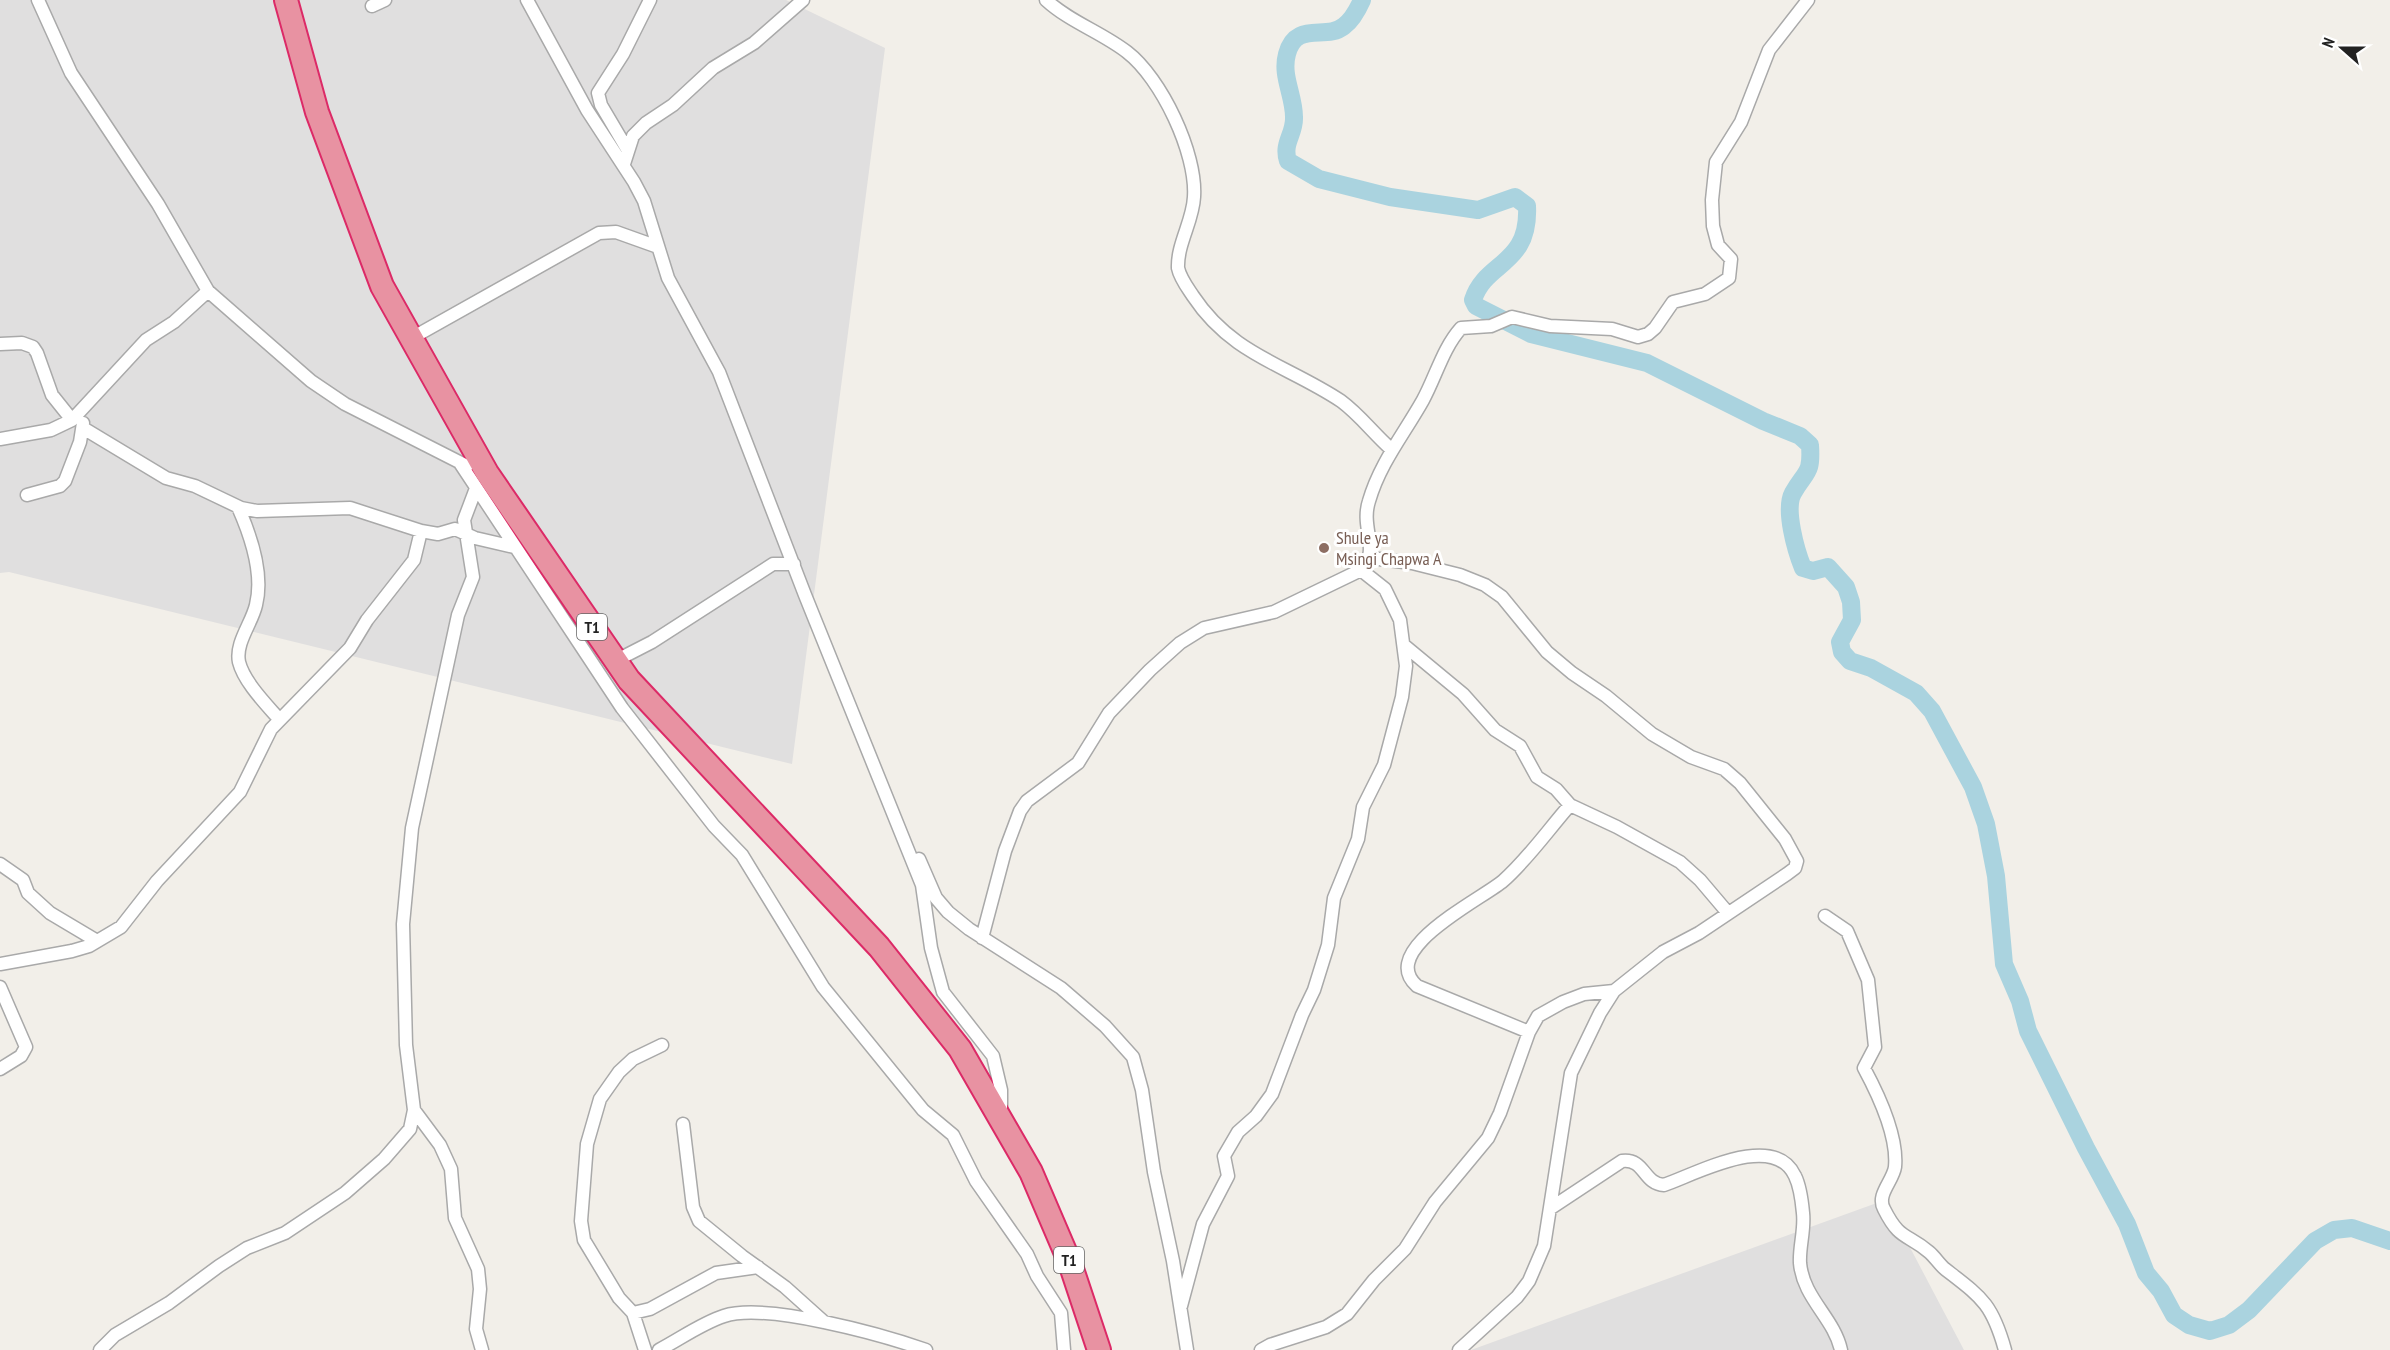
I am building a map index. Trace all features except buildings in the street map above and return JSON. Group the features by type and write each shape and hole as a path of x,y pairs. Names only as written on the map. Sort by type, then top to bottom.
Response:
{"highway":[{"name":"T1","path":"286,0 317,112 382,286 481,482 576,605 630,680 886,955 960,1049 1031,1172 1070,1263 1099,1350"}],"street":[{"path":"38,0 71,73 158,204 208,291 311,381 345,404 460,464 481,482 514,548 622,708 714,826 742,855 824,987 923,1110 953,1135 976,1181 1027,1254 1036,1276 1061,1312 1064,1350"},
{"path":"372,6 385,0"},
{"path":"527,0 587,111 624,164 644,201 668,278 719,372 922,885 931,948 943,992 993,1056 1001,1089 1000,1118"},
{"path":"627,149 608,120 598,93 622,54 650,0"},
{"path":"624,164 633,136 646,123 673,105 713,68 754,43 803,0"},
{"path":"1046,0 1058,11 1129,53 1175,116 1192,161 1194,197 1178,268 1201,308 1255,356 1312,384 1349,407 1390,449"},
{"path":"982,938 1005,850 1020,811 1027,801 1078,763 1109,712 1150,670 1180,644 1204,628 1274,612 1361,570 1371,558 1366,527 1367,509 1390,449 1423,400 1445,353 1461,328 1491,326 1512,317 1550,326 1612,329 1638,337 1648,334 1655,328 1673,302 1705,294 1729,278 1731,259 1718,245 1713,226 1714,169 1741,122 1769,50 1808,0"},
{"path":"410,339 599,233 616,232 658,247"},
{"path":"0,439 51,430 72,420 146,340 174,322 208,291"},
{"path":"0,344 22,343 33,347 52,395 72,420"},
{"path":"27,495 60,486 65,481 83,428 85,406"},
{"path":"83,428 166,478 195,486 238,507 257,511 350,508 421,531 438,534 455,529 514,548"},
{"path":"460,464 481,482"},
{"path":"100,1350 115,1335 168,1303 219,1266 247,1248 285,1233 353,1187 402,1142 410,1129 414,1110 406,1045 405,904 417,800 458,615 473,577 466,534 466,511 481,482"},
{"path":"238,507 248,528 258,579 257,604 240,649 240,664 279,719"},
{"path":"0,964 72,951 97,941 121,927 157,881 240,792 268,732 350,648 367,620 414,560 421,531"},
{"path":"1371,558 1442,570 1485,585 1502,597 1547,652 1572,673 1606,696 1652,734 1691,757 1724,769 1740,783 1785,839 1797,861 1795,868 1787,874 1699,933 1656,957 1614,991 1600,1013 1571,1073 1544,1246 1529,1281 1517,1297 1459,1350"},
{"path":"617,660 652,642 773,564 794,564"},
{"path":"1181,1306 1203,1224 1228,1176 1224,1156 1238,1132 1256,1116 1272,1094 1322,972 1334,898 1358,839 1363,807 1384,765 1402,697 1406,666 1400,620 1385,589 1361,570"},
{"path":"1405,646 1463,694 1495,730 1520,746 1537,777 1556,789 1570,805 1617,827 1680,862 1700,880 1728,913"},
{"path":"1529,1032 1417,986 1410,980 1406,970 1408,961 1431,930 1451,914 1480,899 1504,880 1570,805"},
{"path":"901,828 929,878 936,898 948,912 982,938 1061,988 1105,1026 1133,1057 1142,1090 1154,1172 1181,1306 1187,1350"},
{"path":"0,864 22,880 33,900 97,941"},
{"path":"1825,916 1847,931 1868,980 1875,1047 1863,1068 1880,1095 1887,1118 1895,1166 1881,1199 1882,1207 1897,1232 1928,1251 1943,1267 1984,1301 1995,1317 2005,1350"},
{"path":"0,987 26,1047 21,1056 0,1069"},
{"path":"1261,1350 1326,1327 1347,1314 1374,1280 1405,1249 1435,1202 1488,1138 1500,1113 1529,1032 1538,1016 1563,1002 1584,994 1614,991"},
{"path":"645,1350 633,1313 619,1298 584,1240 581,1221 587,1144 600,1099 619,1072 633,1059 662,1045"},
{"path":"414,1110 440,1145 451,1170 455,1218 478,1269 480,1289 476,1329 482,1350"},
{"path":"683,1124 696,1215 708,1228 826,1323"},
{"path":"1551,1208 1622,1161 1631,1160 1639,1164 1650,1180 1664,1185 1725,1160 1767,1157 1783,1162 1795,1175 1803,1213 1800,1263 1809,1294 1838,1338 1841,1350"},
{"path":"633,1313 650,1309 716,1273 758,1267"},
{"path":"659,1350 723,1316 736,1313 773,1313 826,1323 926,1350"}],"shaded area":[{"path":"0,0 786,0 885,48 792,764 9,572 0,573"},
{"path":"1885,1200 1964,1350 1471,1350"}],"waterway":[{"path":"1362,0 1350,21 1344,26 1329,32 1304,34 1297,37 1291,44 1287,54 1286,70 1294,123 1287,149 1288,161 1319,179 1390,197 1478,210 1515,197 1527,206 1526,226 1522,241 1506,261 1479,287 1473,300 1476,306 1531,334 1647,363 1763,421 1800,436 1810,445 1809,467 1793,493 1790,509 1794,541 1803,568 1813,571 1828,567 1846,587 1851,602 1852,620 1840,642 1842,652 1850,661 1871,668 1916,693 1932,711 1973,787 1986,824 1996,876 2004,964 2020,1001 2028,1031 2127,1224 2146,1273 2161,1291 2174,1315 2189,1325 2210,1331 2229,1325 2249,1310 2315,1241 2334,1230 2352,1228 2390,1241"}],"place":[{"name":"Shule ya Msingi Chapwa A","path":"1324,548"}]}
